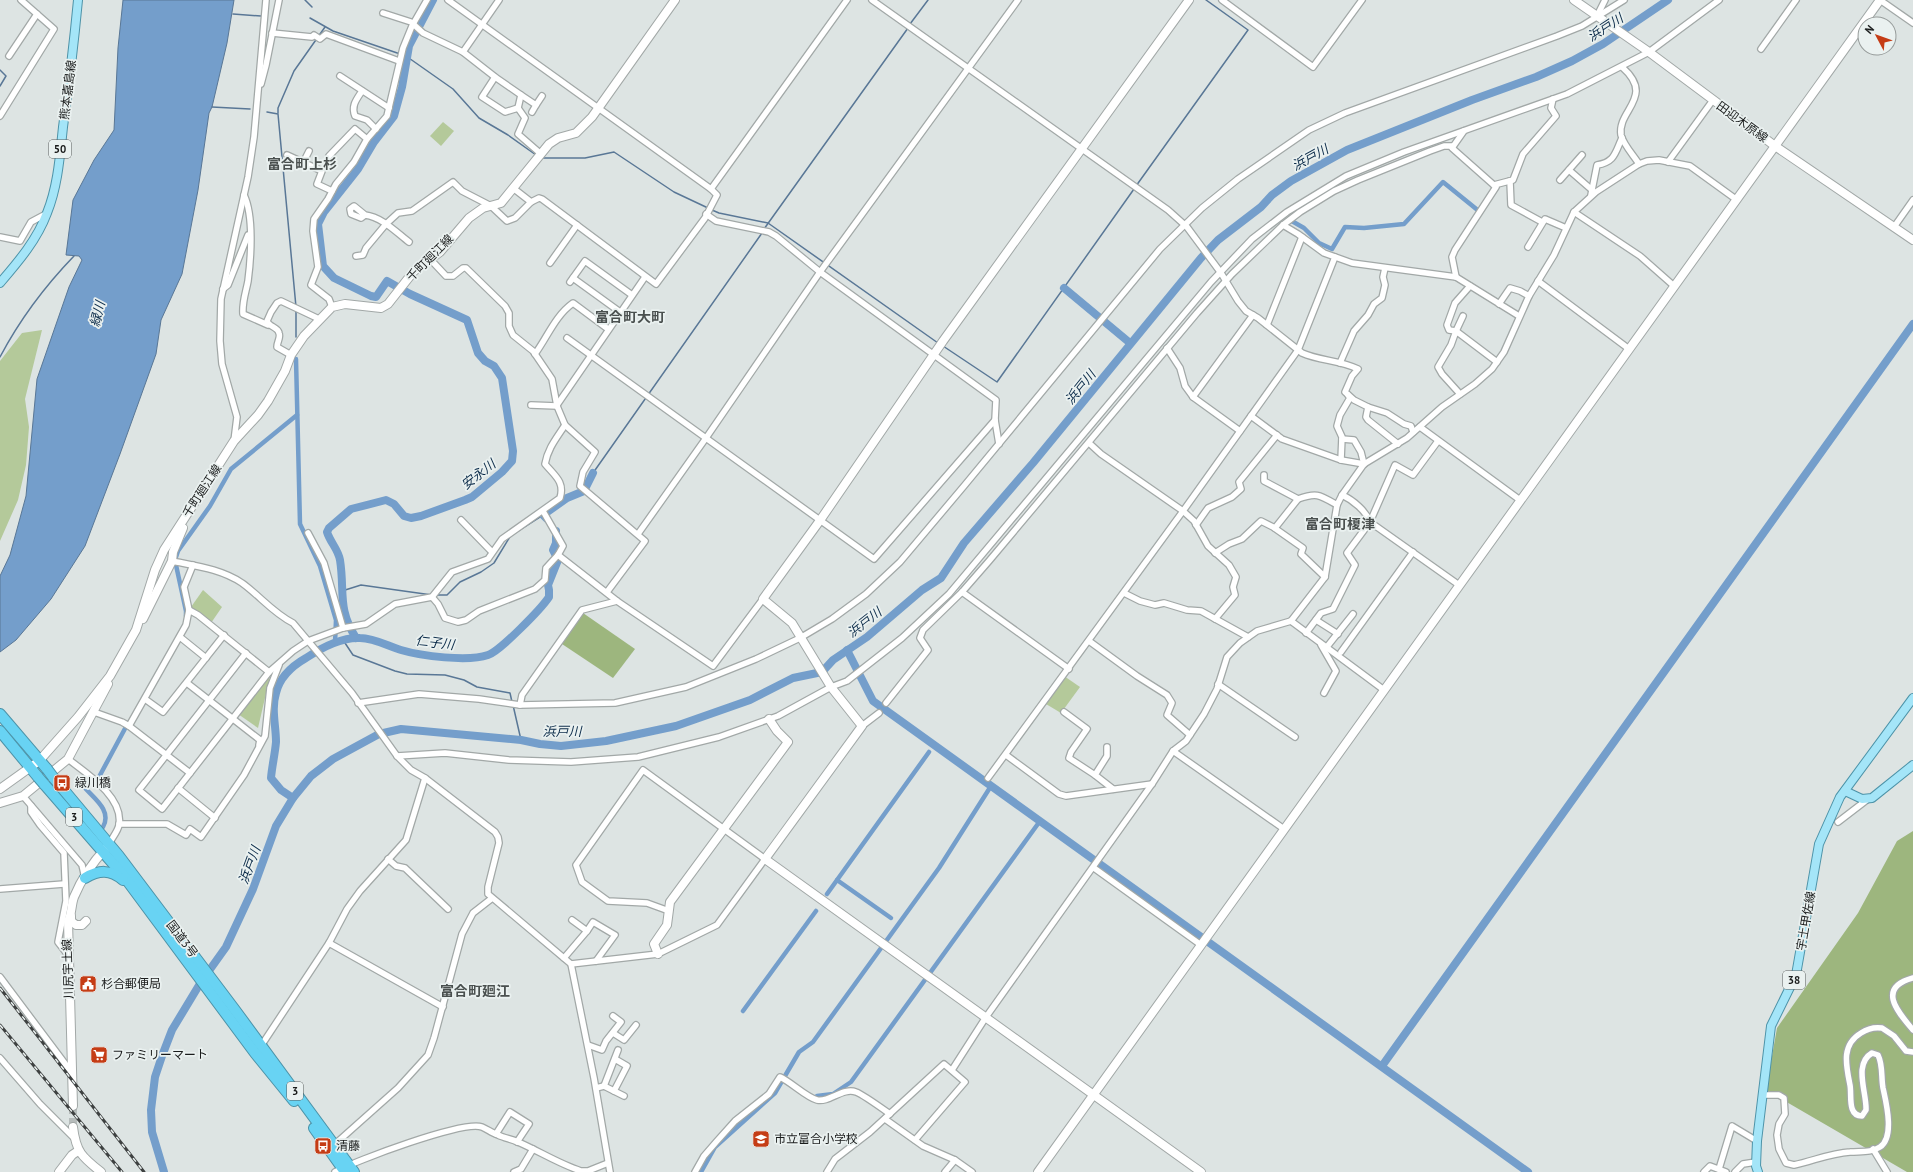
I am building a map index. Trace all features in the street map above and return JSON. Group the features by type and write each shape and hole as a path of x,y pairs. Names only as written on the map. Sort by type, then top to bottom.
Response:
{"highway":[{"name":"国道3号","path":"0,714 50,773 193,960 229,1018 258,1049 334,1144 345,1170"},
{"name":"国道3号","path":"0,731 41,780 106,847 134,889 235,1010 258,1049 345,1170"},
{"path":"85,878 98,872 107,872 122,878 134,889"}],"main road":[{"name":"熊本嘉島線","path":"0,283 29,246 47,214 54,188 58,164 74,47 78,0"},
{"name":"宇土甲佐線","path":"1758,1172 1756,1162 1757,1141 1771,1026 1796,975 1819,844 1834,808 1845,790 1913,698"},
{"path":"1845,790 1862,798 1868,799 1913,765"}],"street":[{"path":"0,116 54,29 20,0"},
{"path":"234,442 237,417 222,364 220,341 223,289 244,194 254,137 266,0"},
{"path":"258,96 279,0"},
{"path":"332,307 329,299 311,285 318,267 313,231 314,219 336,184 354,162 367,139 387,116 403,48 413,25 427,0"},
{"path":"356,256 363,255 366,248 386,224 398,213 412,211 453,182 462,191 491,206 507,221 515,218 531,202 539,198 656,284 706,214 717,195 711,189 448,0"},
{"path":"463,52 499,0"},
{"name":"千町廻江線","path":"0,789 37,758 78,717 110,676 136,630 157,566 164,550 234,442 258,416 285,371 291,355 298,343 319,319 332,307 345,304 381,308 388,304 397,295 414,271 430,260 469,218 480,210 501,203 549,144 558,138 576,133 584,127 599,109 675,0"},
{"path":"711,189 847,0"},
{"path":"872,0 1132,184 1184,224 1221,273 1246,311 1267,325 1298,350 1311,357 1340,363 1358,369 1352,376 1345,392"},
{"path":"638,534 822,270 969,70 1018,0"},
{"path":"1222,0 1314,67 1362,0"},
{"name":"田迎木原線","path":"1574,0 1648,52 1775,146 1913,240"},
{"path":"1596,16 1605,0"},
{"path":"358,703 419,694 479,699 520,705 616,703 686,687 756,659 800,638 837,615 878,584 925,534 1160,249 1184,224 1238,179 1309,130 1345,113 1582,26 1624,0"},
{"path":"398,756 445,753 508,760 571,762 638,757 719,737 778,716 845,682 927,616 949,594 1221,273 1252,239 1287,212 1322,189 1346,176 1373,164 1552,99 1622,67 1648,52 1719,0"},
{"path":"1761,49 1796,0"},
{"path":"1038,1172 1880,0 1913,23"},
{"path":"558,555 617,601 713,666 821,519 943,341 1188,1"},
{"path":"383,13 411,22 423,33 463,52 495,77 536,105"},
{"path":"9,56 37,14"},
{"path":"272,33 312,37 314,35 320,40 326,34 399,60"},
{"path":"1592,193 1597,165 1610,161 1615,155 1622,138 1622,126 1636,95 1633,80 1622,67"},
{"path":"340,76 389,108"},
{"path":"495,77 482,97 505,112 518,108"},
{"path":"362,91 352,109 355,116 367,120 376,129"},
{"path":"521,95 518,108 525,118 518,134 540,154"},
{"path":"532,112 542,96"},
{"path":"1494,185 1513,180 1523,154 1556,116 1552,108 1552,99"},
{"path":"1668,162 1713,100"},
{"path":"329,156 355,129 367,139"},
{"path":"1453,146 1464,131"},
{"path":"1622,138 1640,164"},
{"path":"886,703 928,650 920,638 923,630 962,592 1089,443 1167,348 1226,281 1283,225 1300,212 1358,180 1430,151 1444,146 1453,146"},
{"path":"1453,146 1452,148 1496,187 1455,250 1452,257 1456,277"},
{"path":"303,163 309,151"},
{"path":"287,155 322,171 317,184 332,191"},
{"path":"1560,180 1582,156"},
{"path":"952,1070 986,1017 1095,867 1173,751 1186,742 1212,701 1228,657 1248,637 1269,626 1291,621 1325,577 1337,505 1342,495 1364,464 1398,444 1442,407 1475,384 1497,362 1504,352 1529,296 1554,254 1574,212 1592,193 1646,161 1668,162 1690,166 1737,200"},
{"path":"1569,170 1592,193"},
{"path":"1510,181 1511,205 1542,222"},
{"path":"513,188 531,202"},
{"path":"244,194 247,202 250,229 249,274 243,299 243,314 278,330 280,334 277,347 291,355"},
{"path":"1894,227 1913,200"},
{"path":"1574,212 1640,256 1674,286"},
{"path":"0,237 20,241 31,222 47,214"},
{"path":"706,214 716,221 768,232 776,236 935,353 996,400 995,420 999,444"},
{"path":"365,215 371,216 386,224 409,242"},
{"path":"1528,247 1545,219 1566,228"},
{"path":"550,263 577,225"},
{"path":"1283,225 1324,253 1352,264 1456,277 1519,316"},
{"path":"223,289 228,284 250,229"},
{"path":"1267,325 1302,237"},
{"path":"988,778 1183,512 1298,350 1335,257"},
{"path":"430,260 446,276 453,276 463,268 466,268 505,306 509,313 509,326 511,332 535,354 552,379 556,406 565,425 595,452 583,472 580,486 638,534 645,542 607,592"},
{"path":"620,312 572,280 585,261 632,295"},
{"path":"1340,363 1354,331 1368,315 1374,304 1382,298 1385,292 1385,280 1383,277 1385,268"},
{"path":"556,406 645,277"},
{"path":"1538,282 1629,349"},
{"path":"1470,286 1455,303 1447,325 1449,330 1456,331 1497,362"},
{"path":"1499,304 1510,288 1520,290 1529,296"},
{"path":"268,325 267,322 277,303 281,301 319,319"},
{"path":"535,354 547,338 558,317 573,303 608,329"},
{"path":"1193,397 1253,315"},
{"path":"1460,394 1442,374 1438,367 1451,345 1463,316"},
{"path":"567,338 874,558 932,494 995,420"},
{"path":"1167,348 1180,368 1186,386 1193,397 1240,431"},
{"path":"1345,392 1354,400 1368,407 1387,413 1404,424 1411,426 1413,432"},
{"path":"1340,460 1342,439 1337,426 1340,415 1350,398 1345,392"},
{"path":"531,405 556,406"},
{"path":"1368,407 1366,417 1368,420 1398,444"},
{"path":"1251,416 1282,439 1327,454 1340,460 1364,464"},
{"path":"246,653 140,790 162,809 269,672 293,651 308,642 342,628 366,624 395,604 432,596 452,572 488,559 502,539 524,522 543,512 560,498 562,490 561,484 545,464 547,453 552,443 565,425"},
{"path":"1420,427 1520,500"},
{"path":"1196,525 1208,508 1232,497 1241,489 1239,482 1277,434"},
{"path":"1342,439 1354,440 1361,452 1364,464"},
{"path":"1306,633 1321,613 1333,609 1355,565 1347,553 1370,522 1395,465 1412,475 1438,441"},
{"path":"1089,443 1101,454 1183,512 1196,525 1208,546 1229,565 1236,577 1233,587 1235,595 1215,619"},
{"path":"1264,475 1264,481 1298,499"},
{"path":"1275,528 1298,499 1310,495 1319,495 1337,505"},
{"path":"1342,495 1354,502 1368,516 1370,522 1459,585"},
{"path":"136,630 145,616 172,561 173,552 191,508"},
{"path":"432,596 445,618 458,622 466,620 479,611 535,589 545,580 546,568 558,555 563,546 543,512"},
{"path":"461,520 492,552"},
{"path":"1215,553 1229,544 1242,540 1261,521 1275,528 1303,548 1301,554 1325,577"},
{"path":"308,533 324,564 342,628"},
{"path":"1341,652 1414,552"},
{"path":"172,561 213,570 243,584 280,616 293,622 327,665 352,693 398,756 411,770 425,778 479,819 498,837 498,854 488,887 488,894 491,899 571,964 588,1045 610,1172"},
{"path":"130,726 186,625 189,610 184,588 193,565"},
{"path":"962,592 1069,669"},
{"path":"1124,593 1140,601 1155,605 1164,602 1187,610 1201,611 1248,637"},
{"path":"763,598 789,619 831,688 862,726"},
{"path":"520,705 522,695 582,610 617,601"},
{"path":"189,610 193,611 224,635 269,672"},
{"path":"1326,648 1353,614"},
{"path":"1316,620 1338,634"},
{"path":"1291,621 1384,690"},
{"path":"145,699 163,712 224,635"},
{"path":"180,637 206,658"},
{"path":"1089,641 1137,676 1167,695 1172,703 1167,715 1190,735"},
{"path":"1320,643 1336,671 1324,692"},
{"path":"119,824 167,824 186,835 190,829 201,837 244,775 265,736 270,688 280,663"},
{"name":"千町廻江線","path":"68,758 107,687 110,676"},
{"path":"187,683 260,740 258,749"},
{"path":"1218,684 1295,737"},
{"path":"94,712 130,726 190,773"},
{"path":"1064,712 1087,729 1071,752 1069,758 1095,775 1113,790"},
{"path":"571,964 658,954 717,924 862,726 878,713"},
{"path":"658,954 654,944 667,925 670,902 788,742 777,731 769,719"},
{"path":"1095,775 1107,756 1107,747"},
{"path":"1173,751 1284,829"},
{"path":"1006,755 1059,794 1066,796 1152,784"},
{"path":"0,803 23,796 68,758 100,785 115,803 119,824 106,847"},
{"path":"669,911 647,904 608,901 582,882 576,866 643,770 724,830 1201,1172"},
{"path":"258,1049 329,943 347,910 359,892 406,840 425,778"},
{"path":"178,788 215,818"},
{"path":"23,796 82,865 85,878"},
{"path":"1838,822 1868,799"},
{"path":"31,806 31,812 40,825 64,853 64,884 66,901 58,942 68,955"},
{"name":"川尻宇土線","path":"73,1106 68,921 71,916 70,907 85,878 106,847"},
{"path":"388,860 396,866 405,868 448,909"},
{"path":"1095,867 1202,944"},
{"path":"0,889 64,884"},
{"path":"334,1144 398,1088 417,1069 430,1049 443,1008 462,934 473,913 491,899"},
{"path":"71,916 71,921 76,925 82,925 86,921"},
{"path":"572,920 587,931"},
{"path":"564,958 593,922 615,935 596,961"},
{"path":"329,943 443,1008"},
{"path":"0,977 72,1073"},
{"path":"1913,978 1904,981 1898,986 1893,996 1896,1009 1913,1030"},
{"path":"588,1045 602,1050 620,1022 613,1016"},
{"path":"613,1033 624,1040 636,1025"},
{"path":"1762,1095 1779,1095 1784,1098 1785,1114 1779,1124 1777,1135 1779,1149 1786,1163 1794,1165 1820,1158 1873,1149 1881,1146 1885,1140 1888,1128 1888,1107 1883,1089 1880,1060 1875,1053 1872,1053 1864,1059 1863,1084 1866,1110 1862,1116 1859,1116 1854,1112 1850,1097 1846,1059 1847,1048 1850,1042 1860,1033 1878,1027 1885,1029 1894,1036 1906,1051 1913,1052"},
{"path":"604,1086 618,1050"},
{"path":"0,1058 40,1104 75,1138"},
{"path":"614,1091 628,1066 615,1059"},
{"path":"827,1172 836,1159 885,1119 944,1064 965,1082 915,1140"},
{"path":"695,1172 704,1156 717,1141 735,1121 769,1094 780,1077 816,1100 822,1100 856,1091 890,1114"},
{"path":"596,1088 604,1086 624,1096"},
{"path":"496,1134 510,1112 529,1124 518,1142"},
{"path":"885,1119 915,1140 955,1160 972,1172"},
{"path":"345,1170 414,1141 453,1130 480,1126 581,1171 588,1171 608,1163"},
{"path":"1719,1169 1732,1126 1757,1141"},
{"path":"73,1127 78,1151 101,1172"},
{"path":"514,1172 521,1169 533,1149"},
{"path":"1873,1149 1887,1172"},
{"path":"59,1172 72,1155 78,1151"},
{"path":"945,1172 955,1160"},
{"path":"1735,1172 1743,1164 1756,1162"},
{"path":"1704,1172 1710,1166 1726,1172"}],"green space":[{"path":"443,122 454,131 441,146 430,136"},
{"path":"42,330 25,399 29,427 26,465 18,500 0,541 0,361 22,333"},
{"path":"203,590 222,607 211,623 191,607"},
{"path":"583,613 635,649 613,678 562,644"},
{"path":"271,672 258,728 238,714"},
{"path":"1064,676 1080,687 1061,713 1046,704"},
{"path":"1913,831 1913,1172 1907,1172 1766,1090 1777,1028 1858,913 1897,841"}],"water":[{"name":"緑川","path":"123,0 234,0 227,43 212,107 209,113 198,190 182,274 161,320 156,354 85,546 51,599 16,640 0,652 0,576 10,555 26,496 37,379 69,287 82,260 79,256 66,255 73,200 94,160 114,130 118,48"}],"waterway":[{"path":"305,0 312,7"},
{"name":"安永川","path":"356,638 346,618 340,560 338,552 327,532 329,528 351,509 386,500 394,504 404,516 411,518 421,516 465,500 472,497 502,472 512,461 513,451 502,378 494,366 485,361 478,353 467,320 410,294 387,281 376,297 371,296 334,278 323,266 318,224 324,212 358,169 374,142 394,116 402,87 409,46 433,0"},
{"path":"910,24 928,0"},
{"path":"1136,186 1248,30 1206,0"},
{"name":"浜戸川","path":"164,1172 152,1132 151,1110 155,1077 162,1056 172,1030 201,982 226,947 253,889 276,826 293,798 311,776 333,759 379,734 401,729 521,740 561,746 606,741 676,726 750,700 793,678 822,672 833,660 867,637 922,590 941,578 964,543 1033,463 1201,258 1218,240 1261,207 1272,195 1291,181 1347,150 1472,100 1536,77 1572,61 1603,44 1668,0"},
{"path":"233,14 261,16"},
{"path":"310,18 333,31 406,56 453,89 479,118 508,135 536,155"},
{"path":"278,113 278,108 294,71 325,27"},
{"path":"764,229 908,28"},
{"path":"0,70 6,76 0,86"},
{"path":"212,107 250,109"},
{"path":"267,112 278,114 296,307"},
{"path":"541,158 585,158 614,152 674,192 708,208"},
{"path":"1290,220 1304,228 1319,243 1332,249 1345,227 1364,228 1404,224 1443,182 1480,212"},
{"path":"943,346 997,382 1134,189"},
{"path":"712,210 719,213 768,223 938,343"},
{"path":"593,473 762,233"},
{"path":"0,357 34,304 53,279 74,256"},
{"path":"1064,288 1130,343"},
{"path":"296,311 296,337"},
{"path":"1382,1066 1913,324"},
{"path":"296,359 300,524 320,566 336,620 335,643"},
{"path":"176,557 178,551 210,506 231,469 297,415"},
{"name":"仁子川","path":"547,519 543,515 567,498 584,491 593,473"},
{"path":"518,531 543,515"},
{"name":"仁子川","path":"293,798 281,790 271,778 276,742 274,711 275,699 280,681 287,672 301,661 325,647 339,641 353,638 370,639 401,650 432,656 469,658 488,655 494,652 520,629 538,611 549,597 548,585 558,560 553,550 556,543 556,531"},
{"path":"436,595 447,595 460,582 481,572 494,563 511,535"},
{"path":"176,565 186,616"},
{"path":"342,591 361,585 432,595"},
{"path":"343,640 353,655 395,671 407,674 445,675 464,680 477,687 510,693 512,702"},
{"path":"847,650 873,701 1528,1172"},
{"path":"513,705 521,740"},
{"path":"99,777 128,723"},
{"path":"827,894 929,752"},
{"path":"90,784 85,788 104,811 105,821 103,827"},
{"path":"701,1172 715,1147 775,1093 799,1052 813,1042 939,868 991,786"},
{"path":"817,1096 833,1094 851,1082 1040,821"},
{"path":"837,880 891,918"},
{"path":"743,1011 816,911"}],"tunnel":[{"path":"73,1106 73,1127"}],"railway":[{"path":"0,988 144,1172"},
{"path":"0,1025 122,1172"}],"place":[{"name":"緑川橋","path":"62,783"},
{"name":"杉合郵便局","path":"88,984"},
{"name":"ファミリーマート","path":"99,1055"},
{"name":"市立富合小学校","path":"761,1139"},
{"name":"清藤","path":"323,1146"}],"district":[{"name":"富合町上杉","path":"302,164"},
{"name":"富合町大町","path":"630,317"},
{"name":"富合町榎津","path":"1340,524"},
{"name":"富合町廻江","path":"475,991"}]}
